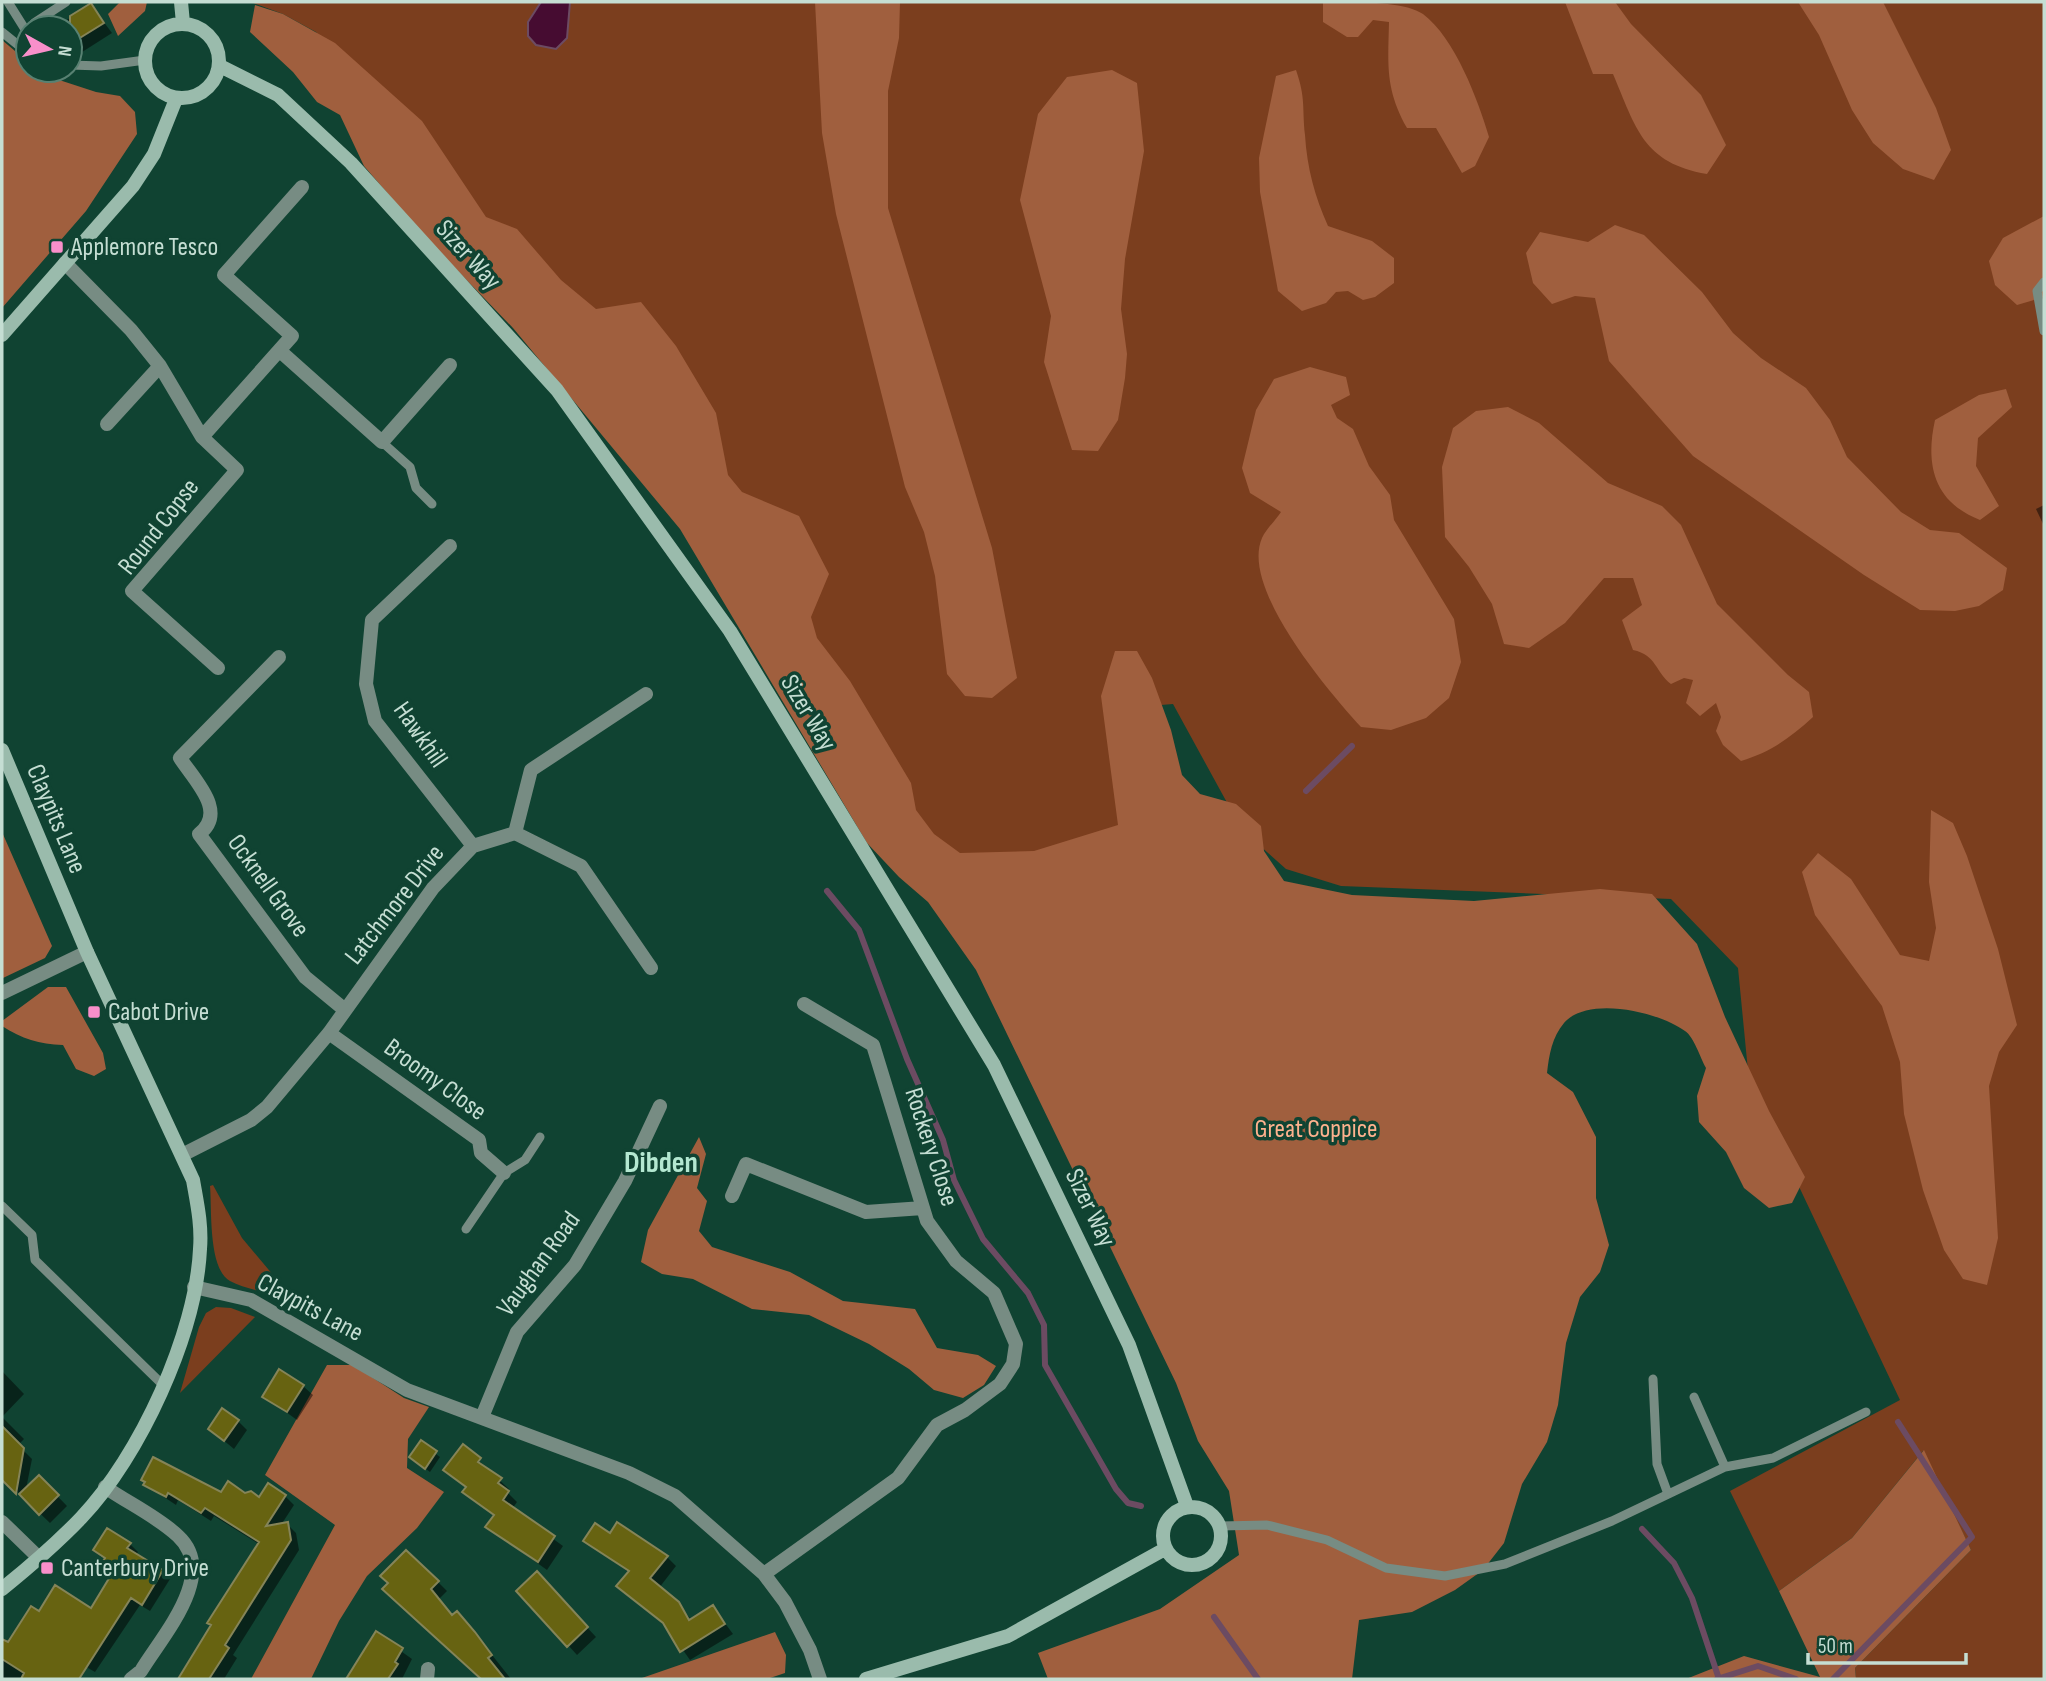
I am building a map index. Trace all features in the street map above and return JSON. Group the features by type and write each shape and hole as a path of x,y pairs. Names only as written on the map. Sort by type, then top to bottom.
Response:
{"street":[{"path":"181,2 183,23"},
{"path":"183,23 206,32 215,42 220,66 216,78 200,95 176,99 157,89 150,81 145,60 147,48 161,30 183,23"},
{"name":"Sizer Way","path":"220,66 278,95 351,163 557,390 730,631 994,1065 1129,1345 1186,1506"},
{"path":"2,335 133,186 154,154 176,99"},
{"path":"65,263 131,330 160,366 202,438 292,336 224,275 302,187"},
{"path":"280,351 382,442 450,365"},
{"path":"107,425 160,366"},
{"name":"Round Copse","path":"202,438 237,470 132,591 218,668"},
{"name":"Hawkhill","path":"450,546 372,620 366,684 375,721 473,846"},
{"name":"Ocknell Grove","path":"279,657 180,758 209,802 213,815 209,826 199,834 304,977 345,1010"},
{"path":"646,694 531,770 515,833 581,866 651,968"},
{"name":"Claypits Lane","path":"2,750 87,952 193,1180 200,1217 200,1251 194,1287 251,1300 407,1390 629,1473 675,1496 764,1574 786,1602 810,1650 820,1679"},
{"name":"Latchmore Drive","path":"182,1155 251,1120 267,1107 329,1033 433,888 473,846 515,833"},
{"path":"2,993 87,952"},
{"name":"Rockery Close","path":"764,1574 898,1478 937,1425 965,1410 1000,1384 1013,1364 1016,1344 994,1293 956,1261 928,1221 873,1045 804,1004"},
{"name":"Broomy Close","path":"329,1033 479,1140 481,1153 504,1174"},
{"name":"Vaughan Road","path":"482,1418 517,1332 575,1265 625,1181 660,1106"},
{"path":"732,1196 746,1164 866,1212 923,1208"},
{"path":"2,1590 81,1518 127,1455 163,1385 187,1320 194,1287"},
{"path":"105,1487 177,1535 192,1558 193,1576 187,1596 141,1671 131,1679"},
{"path":"1186,1506 1202,1508 1213,1515 1220,1526 1220,1545 1206,1562 1185,1565 1175,1560 1165,1549 1162,1536 1164,1524 1170,1515 1186,1506"},
{"path":"2,1522 37,1556"},
{"path":"866,1679 1008,1636 1165,1549"}],"lane":[{"path":"48,14 66,2"},
{"path":"84,65 145,60"},
{"path":"2044,282 2037,291 2044,331"},
{"path":"382,442 410,467 416,488 432,504"},
{"path":"466,1229 504,1174 525,1160 540,1137"},
{"path":"2,1206 32,1235 35,1260 163,1385"},
{"path":"1653,1379 1657,1464 1668,1494"},
{"path":"1694,1397 1726,1467"},
{"path":"1220,1526 1267,1525 1327,1540 1386,1568 1445,1576 1505,1564 1612,1521 1726,1467 1773,1458 1866,1412"}],"shaded area":[{"path":"251,2 2044,2 2044,1679 1856,1679 1855,1668 1971,1550 1923,1451 1852,1538 1779,1591 1730,1491 1900,1400 1749,1081 1738,968 1671,899 1341,886 1286,869 1242,830 1173,704 1125,708 1123,887 946,903 868,768 316,32 283,14"},
{"path":"541,2 570,2 567,38 556,49 536,45 528,36 528,22"},
{"path":"213,1185 242,1238 284,1288 277,1297 230,1281 223,1274 212,1238 210,1186"},
{"path":"216,1307 231,1308 255,1317 180,1393 199,1327 206,1313"}],"green space":[{"path":"120,2 147,2 145,11 118,36 108,14"},
{"path":"815,2 900,2 899,38 888,91 888,208 992,548 1017,678 992,698 965,696 947,674 935,576 924,532 905,487 836,214 822,133"},
{"path":"1323,2 1402,6 1423,14 1435,25 1464,71 1489,137 1475,166 1462,173 1436,128 1407,128 1391,89 1388,64 1389,22 1373,20 1358,37 1347,37 1323,22"},
{"path":"1565,2 1615,2 1631,24 1701,95 1726,145 1707,174 1669,161 1655,152 1645,140 1628,111 1613,74 1593,74"},
{"path":"1798,2 1883,2 1936,108 1951,150 1934,180 1903,169 1873,143 1852,110 1819,35"},
{"name":"Great Coppice","path":"255,5 283,14 335,43 422,121 486,217 517,229 561,280 596,309 641,302 676,346 716,413 728,475 742,492 799,516 829,574 811,617 817,638 850,681 911,783 916,810 934,834 960,853 1034,851 1118,825 1101,696 1115,651 1137,651 1152,678 1171,730 1182,775 1200,794 1236,804 1261,826 1264,851 1284,881 1352,895 1474,901 1600,889 1652,894 1697,944 1725,1017 1769,1111 1805,1177 1792,1203 1769,1208 1744,1188 1726,1152 1699,1122 1697,1096 1706,1068 1694,1042 1685,1031 1658,1018 1624,1009 1589,1010 1564,1023 1554,1040 1547,1073 1573,1092 1596,1137 1596,1198 1609,1245 1600,1272 1580,1297 1566,1343 1558,1405 1547,1442 1522,1484 1504,1543 1483,1570 1455,1590 1412,1612 1359,1620 1352,1679 1048,1679 1038,1653 1160,1609 1239,1555 1229,1491 1198,1441 1176,1383 976,970 928,902 899,877 867,843 680,529 513,328 427,239 364,166 340,115 317,102 293,72 250,32"},
{"path":"2,40 14,50 14,84 71,84 120,96 135,112 137,134 86,211 2,308"},
{"path":"1112,70 1137,83 1144,151 1125,259 1121,309 1127,354 1125,378 1118,420 1098,451 1072,450 1044,362 1051,316 1020,200 1038,114 1067,77"},
{"path":"1296,70 1302,96 1310,171 1328,226 1372,241 1394,258 1394,283 1375,297 1363,300 1348,291 1336,292 1326,303 1302,311 1278,291 1260,192 1259,158 1276,76"},
{"path":"2044,216 2044,297 2017,305 1995,285 1989,261 2003,238"},
{"path":"1615,225 1644,235 1702,292 1733,333 1761,358 1806,388 1830,420 1847,457 1901,512 1930,530 1959,533 2007,568 2003,590 1979,606 1955,611 1920,610 1864,575 1693,456 1609,361 1595,298 1575,296 1552,304 1533,283 1526,253 1540,232 1588,242"},
{"path":"1310,367 1346,377 1350,395 1331,405 1337,418 1353,429 1369,466 1390,495 1394,520 1454,619 1461,662 1449,698 1426,718 1391,730 1361,727 1347,711 1291,638 1275,611 1264,584 1259,559 1262,538 1281,512 1250,493 1242,468 1256,410 1274,379"},
{"path":"2006,389 2012,407 1978,438 1976,466 1999,506 1980,520 1952,503 1937,480 1931,452 1935,420 1979,395"},
{"path":"1508,407 1539,423 1608,483 1662,506 1681,525 1717,604 1788,675 1809,692 1813,717 1780,744 1741,761 1723,745 1716,731 1721,717 1716,703 1700,716 1686,703 1693,680 1684,678 1671,684 1647,656 1633,650 1622,620 1642,605 1633,578 1604,578 1565,623 1529,648 1504,644 1492,604 1469,567 1445,537 1442,467 1453,428 1476,411"},
{"path":"1931,810 1953,823 1967,856 1998,949 2017,1025 1999,1052 1989,1086 1998,1238 1987,1285 1963,1279 1944,1250 1923,1190 1904,1114 1900,1062 1882,1006 1815,915 1802,872 1818,853 1851,879 1900,955 1929,961 1936,928 1929,882"},
{"path":"2,832 52,946 45,958 3,978"},
{"path":"48,987 66,987 103,1053 106,1069 94,1076 76,1069 63,1045 31,1040 2,1026 2,1021"},
{"path":"699,1137 706,1154 697,1188 707,1201 699,1231 712,1247 790,1272 843,1301 915,1309 937,1348 978,1355 996,1366 984,1385 963,1398 934,1390 909,1369 869,1344 809,1315 752,1309 693,1279 662,1274 641,1262 648,1230"},
{"path":"327,1365 353,1365 404,1398 429,1407 408,1439 407,1468 444,1492 417,1528 367,1576 339,1621 311,1679 251,1679 335,1525 265,1475"},
{"path":"1924,1450 1971,1550 1855,1668 1856,1679 1686,1679 1744,1656 1820,1677 1779,1591 1852,1538"},
{"path":"775,1632 786,1655 785,1673 767,1679 639,1679"}],"building":[{"path":"91,3 104,23 84,35 84,14 73,14"},
{"path":"279,1369 304,1385 287,1412 262,1397"},
{"path":"222,1408 239,1420 224,1441 208,1429"},
{"path":"2,1426 24,1448 16,1494 2,1480"},
{"path":"421,1440 437,1451 425,1469 409,1457"},
{"path":"463,1444 481,1458 478,1462 502,1478 498,1483 509,1491 503,1500 555,1536 538,1562 485,1527 494,1515 462,1492 466,1487 443,1470"},
{"path":"153,1457 221,1492 228,1481 245,1493 251,1491 259,1497 268,1483 286,1495 266,1526 288,1522 291,1540 225,1645 229,1648 209,1679 178,1679 211,1625 207,1623 259,1542 205,1508 201,1513 168,1493 166,1497 143,1485 145,1482 141,1480"},
{"path":"39,1475 59,1495 39,1515 19,1494"},
{"path":"617,1522 668,1556 650,1578 679,1602 689,1620 713,1605 725,1624 680,1652 663,1623 616,1586 629,1571 583,1541 595,1523 610,1533"},
{"path":"107,1528 131,1543 127,1548 163,1570 142,1605 131,1598 79,1679 21,1679 24,1673 2,1659 2,1639 8,1642 31,1606 39,1611 55,1585 91,1608 111,1575 99,1568 105,1558 93,1550"},
{"path":"406,1550 439,1581 431,1589 452,1615 457,1611 475,1632 492,1655 488,1658 505,1679 481,1679 382,1589 388,1583 380,1576"},
{"path":"537,1571 588,1627 567,1647 516,1591"},
{"path":"376,1631 403,1648 395,1662 398,1664 388,1679 346,1679"}],"waterway":[{"path":"1306,791 1352,746"},
{"path":"827,891 859,930 907,1059 943,1140 954,1180 983,1239 1028,1293 1044,1325 1045,1365 1116,1489 1128,1503 1141,1506"},
{"path":"1833,1679 1972,1537 1898,1422"},
{"path":"1642,1529 1674,1563 1692,1598 1719,1679"},
{"path":"1214,1617 1258,1679"},
{"path":"1717,1679 1758,1666 1796,1679"}],"place":[{"name":"Applemore Tesco","path":"57,247"},
{"name":"Cabot Drive","path":"94,1012"},
{"name":"Canterbury Drive","path":"47,1568"}],"district":[{"name":"Dibden","path":"661,1163"}]}
